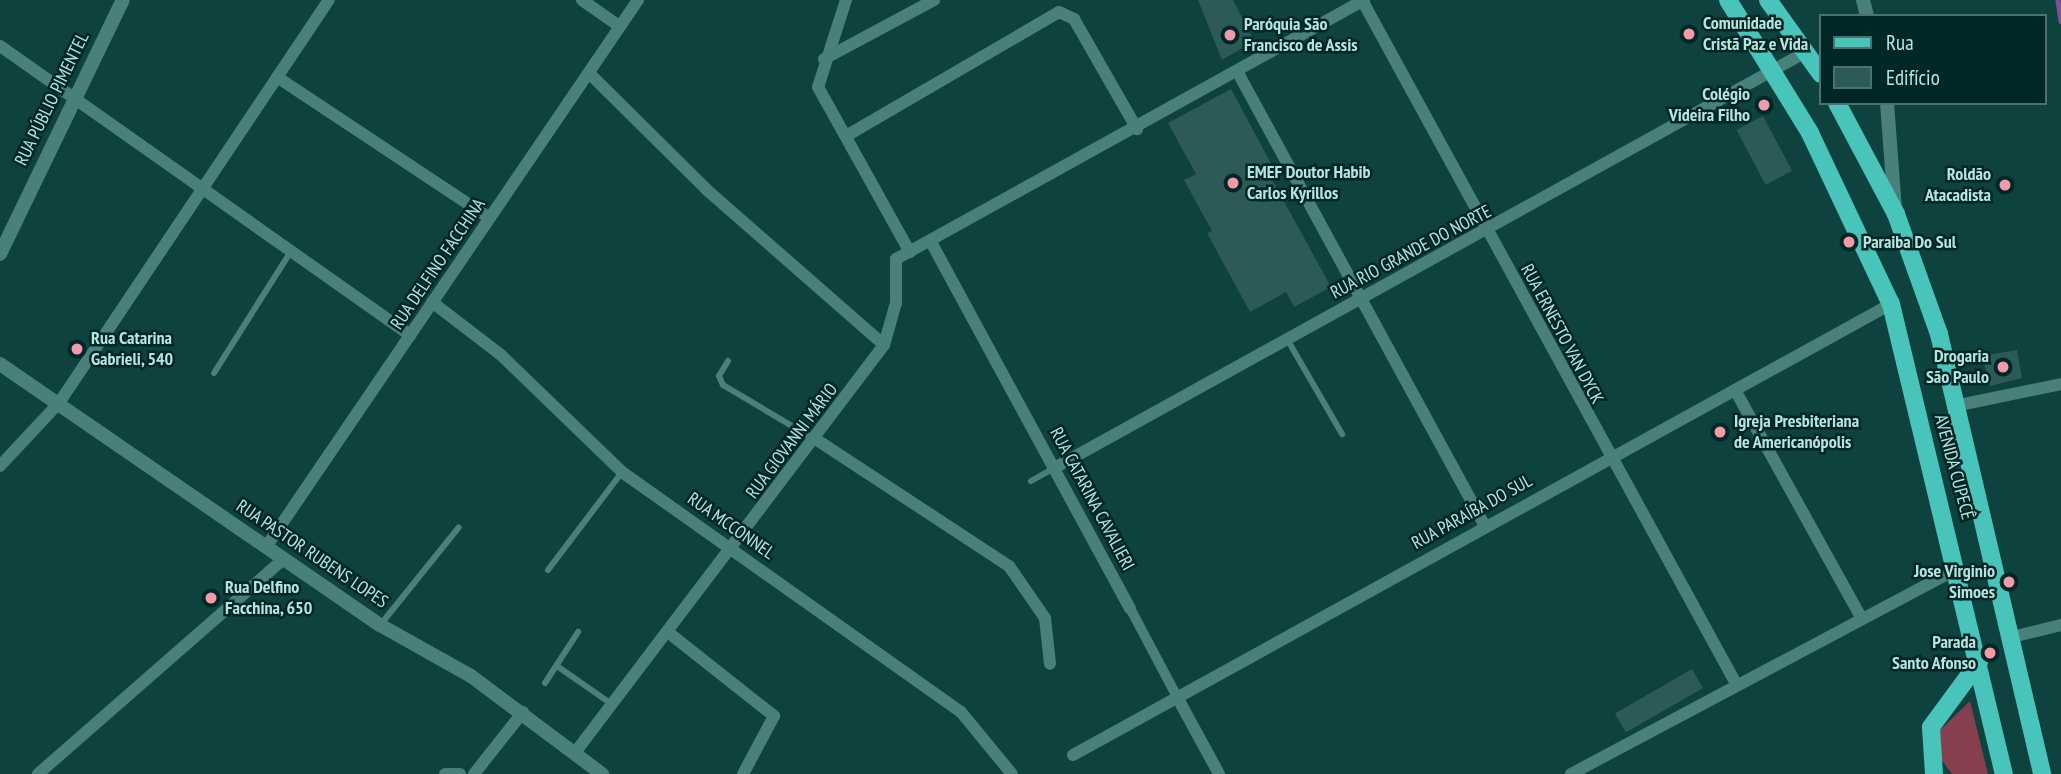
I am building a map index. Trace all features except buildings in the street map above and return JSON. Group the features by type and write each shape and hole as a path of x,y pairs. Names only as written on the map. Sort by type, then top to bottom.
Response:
{"main road":[{"name":"AVENIDA CUPECÊ","path":"1728,0 1775,72 1891,304 1958,568 2004,774"},
{"path":"1768,0 1820,73"},
{"name":"AVENIDA CUPECÊ","path":"1838,105 1896,214 1959,405 2012,637 2037,772"},
{"path":"1948,774 1932,767 1934,720 1979,662"}],"street":[{"name":"RUA PÚBLIO PIMENTEL","path":"2,246 73,96 123,0"},
{"path":"0,466 59,403 206,189 329,0"},
{"path":"582,0 619,26"},
{"name":"RUA DELFINO FACCHINA","path":"267,547 489,218 592,76 619,26 638,0"},
{"path":"846,0 824,59 818,87 910,252 1137,129 1363,0"},
{"path":"824,59 934,0"},
{"name":"RUA ERNESTO VAN DYCK","path":"1363,0 1489,232 1607,458 1735,682"},
{"path":"846,136 1059,12 1074,19 1137,129"},
{"path":"0,46 411,335"},
{"name":"RUA RIO GRANDE DO NORTE","path":"1056,467 1363,296 1489,232 1806,52"},
{"path":"1237,71 1363,296 1485,526"},
{"path":"592,76 707,190 884,345"},
{"path":"277,77 489,218"},
{"path":"1887,105 1896,214"},
{"name":"RUA CATARINA CAVALIERI","path":"931,242 1056,467 1219,774"},
{"name":"RUA GIOVANNI MÁRIO","path":"574,754 817,440 884,345 896,303 891,267 910,252"},
{"name":"RUA MCCONNEL","path":"432,302 501,355 570,429 622,472 924,682 961,712 1012,774"},
{"name":"RUA PARAÍBA DO SUL","path":"1073,755 1176,695 1891,304"},
{"name":"RUA PASTOR RUBENS LOPES","path":"0,364 380,625 523,712 602,774"},
{"path":"1959,405 2061,384"},
{"path":"1735,390 1861,617"},
{"path":"817,440 1009,566 1045,618 1050,664"},
{"path":"38,774 285,559"},
{"path":"1571,774 1735,682 1958,568"},
{"path":"2012,637 2061,625"},
{"path":"669,633 774,716 743,774"},
{"path":"474,774 523,712"},
{"path":"445,774 460,774"}],"lane":[{"path":"214,373 291,250"},
{"path":"1287,339 1342,434"},
{"path":"728,361 720,383 817,440"},
{"name":"RUA RIO GRANDE DO NORTE","path":"1031,481 1056,467"},
{"path":"548,569 622,472"},
{"path":"380,625 458,527"},
{"path":"545,684 578,632"},
{"path":"557,666 612,705"}],"shaded area":[{"path":"1970,701 1988,774 1952,774 1937,754 1940,730"}],"waterway":[{"path":"2058,0 2061,21"}],"place":[{"name":"Comunidade Cristã Paz e Vida","path":"1689,34"},
{"name":"Paróquia São Francisco de Assis","path":"1230,35"},
{"name":"Colégio Videira Filho","path":"1764,105"},
{"name":"EMEF Doutor Habib Carlos Kyrillos","path":"1233,183"},
{"name":"Roldão Atacadista","path":"2005,185"},
{"name":"Paraiba Do Sul","path":"1849,242"},
{"name":"Rua Catarina Gabrieli, 540","path":"77,349"},
{"name":"Drogaria São Paulo","path":"2003,367"},
{"name":"Igreja Presbiteriana de Americanópolis","path":"1720,432"},
{"name":"Jose Virginio Simoes","path":"2009,582"},
{"name":"Rua Delfino Facchina, 650","path":"211,598"},
{"name":"Parada Santo Afonso","path":"1990,653"}]}
